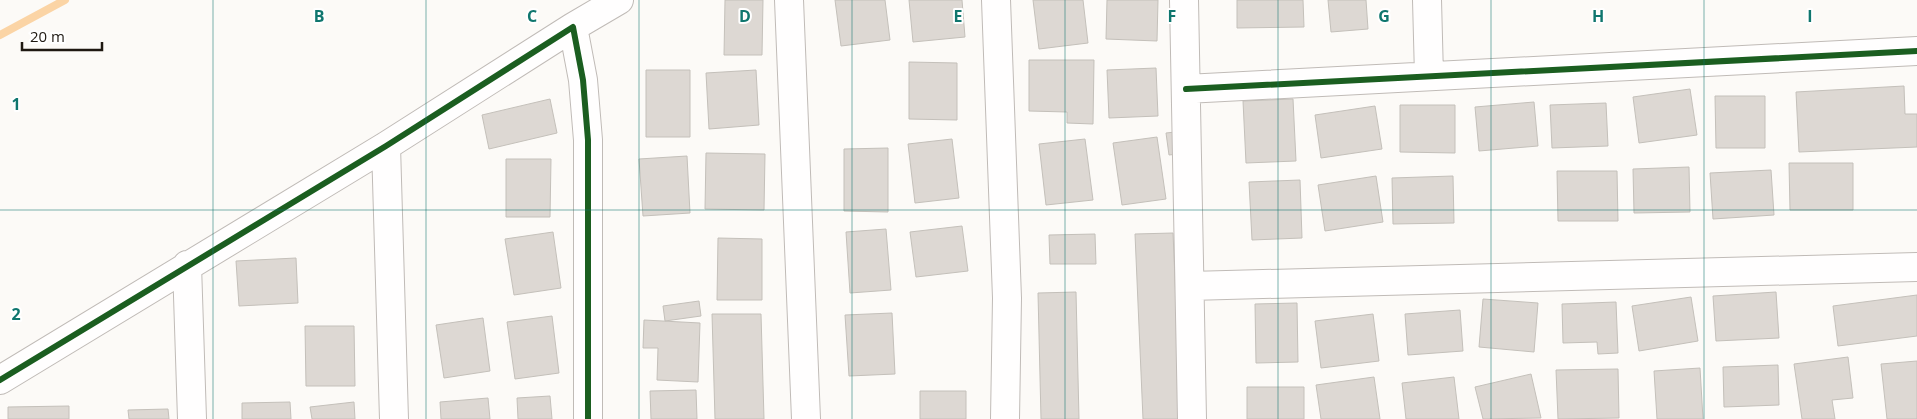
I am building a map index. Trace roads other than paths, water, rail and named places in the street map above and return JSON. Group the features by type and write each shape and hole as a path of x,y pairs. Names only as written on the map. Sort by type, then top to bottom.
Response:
{"street":[{"path":"0,380 386,146 619,0"},
{"path":"789,0 806,419"},
{"path":"996,0 1007,298 1005,419"},
{"path":"1184,0 1192,419"},
{"path":"1426,0 1429,76"},
{"path":"574,27 583,80 588,140 588,419"},
{"path":"1186,89 1917,51"},
{"path":"386,146 394,419"},
{"path":"187,266 192,419"},
{"path":"1190,286 1917,267"}],"waterway":[{"path":"0,35 65,0"}]}
